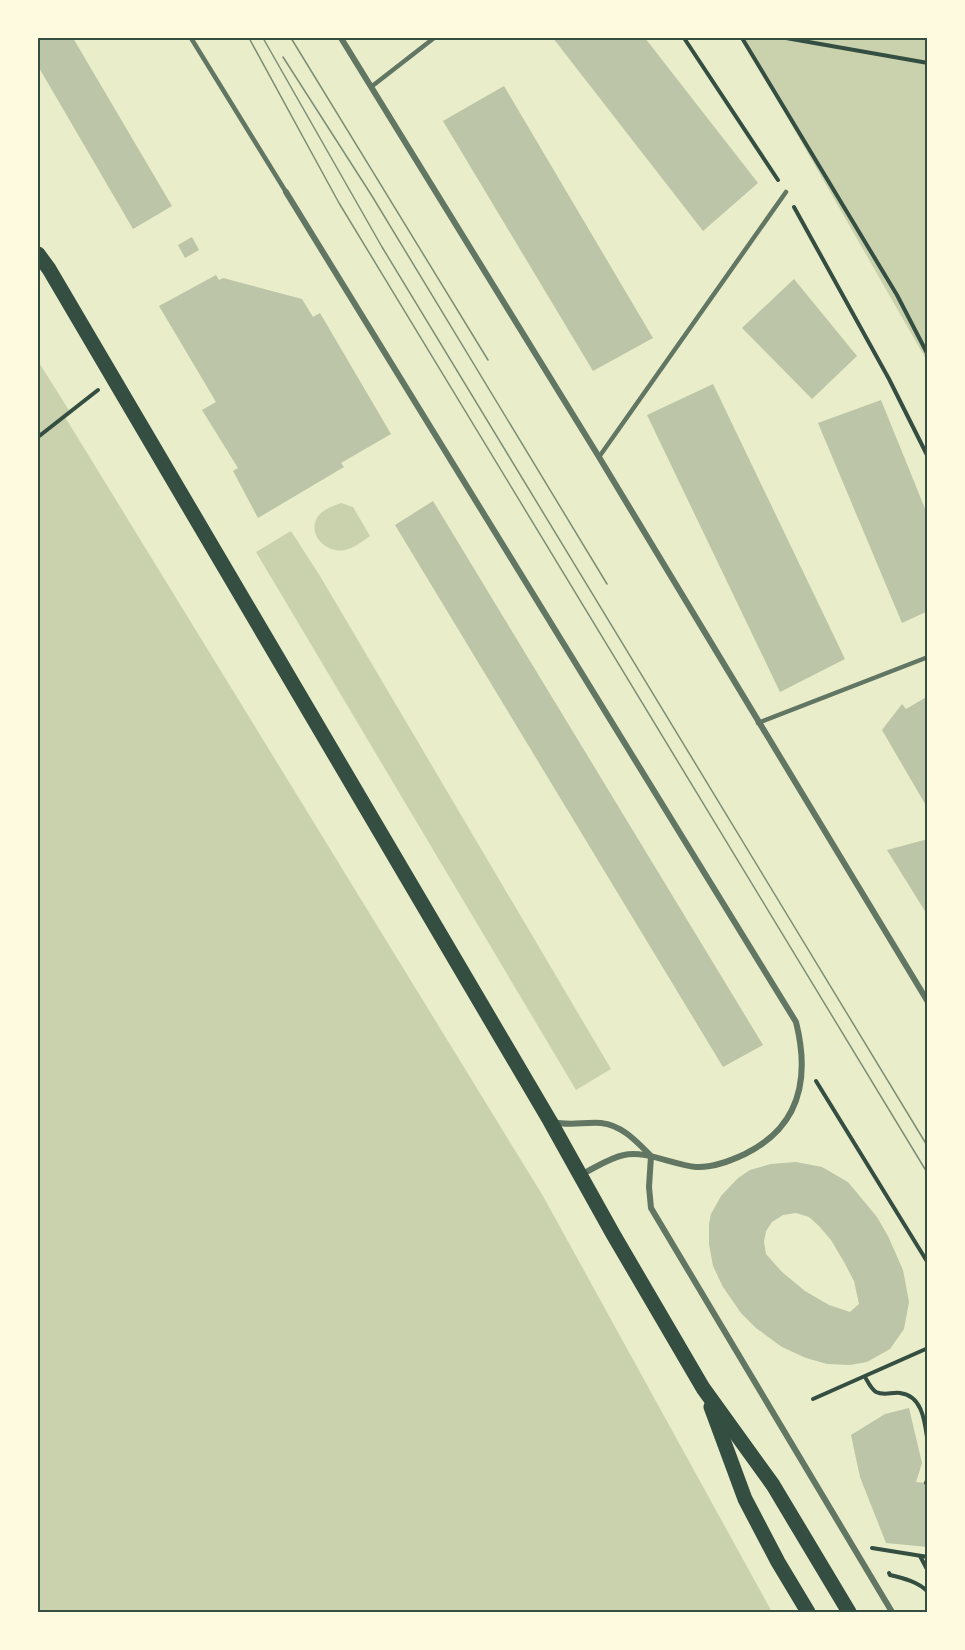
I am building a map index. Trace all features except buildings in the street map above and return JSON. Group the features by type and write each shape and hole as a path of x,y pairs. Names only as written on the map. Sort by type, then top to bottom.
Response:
{"main road":[{"path":"38,241 49,269"},
{"path":"38,254 49,269 550,1121 703,1388 773,1485 849,1612"},
{"path":"703,1388 745,1499 778,1562 808,1612"}],"street":[{"path":"341,38 599,457 927,1002"},
{"path":"286,192 796,1022 802,1061 801,1084 795,1105 786,1123 769,1140 732,1160 713,1166 696,1167 651,1156 625,1155 581,1174"},
{"path":"550,1121 568,1125 603,1123 629,1133 651,1156 648,1187 651,1208 892,1612"}],"lane":[{"path":"191,38 286,192"},
{"path":"371,87 434,38"},
{"path":"599,457 786,192"},
{"path":"758,723 927,657"}],"path":[{"path":"684,38 786,192 889,379 927,457"},
{"path":"742,38 897,294 927,355"},
{"path":"786,38 927,63"},
{"path":"38,437 112,378"},
{"path":"802,1061 927,1263"},
{"path":"813,1399 927,1348"},
{"path":"865,1377 873,1390 880,1394 900,1393 911,1396 921,1408 927,1444"},
{"path":"872,1548 927,1557"},
{"path":"920,1555 927,1571"}],"green space":[{"path":"742,38 927,38 927,361"},
{"path":"38,361 70,412 65,417 543,1196 772,1612 38,1612"},
{"path":"341,503 353,507 370,536 352,548 339,551 321,542 317,537 315,525 321,513"},
{"path":"291,531 320,576 611,1069 576,1090 256,552"}],"tram line":[{"path":"249,38 339,203 928,1174"},
{"path":"263,38 382,247 928,1147"},
{"path":"291,38 488,360"},
{"path":"283,57 372,196 607,584"}]}
